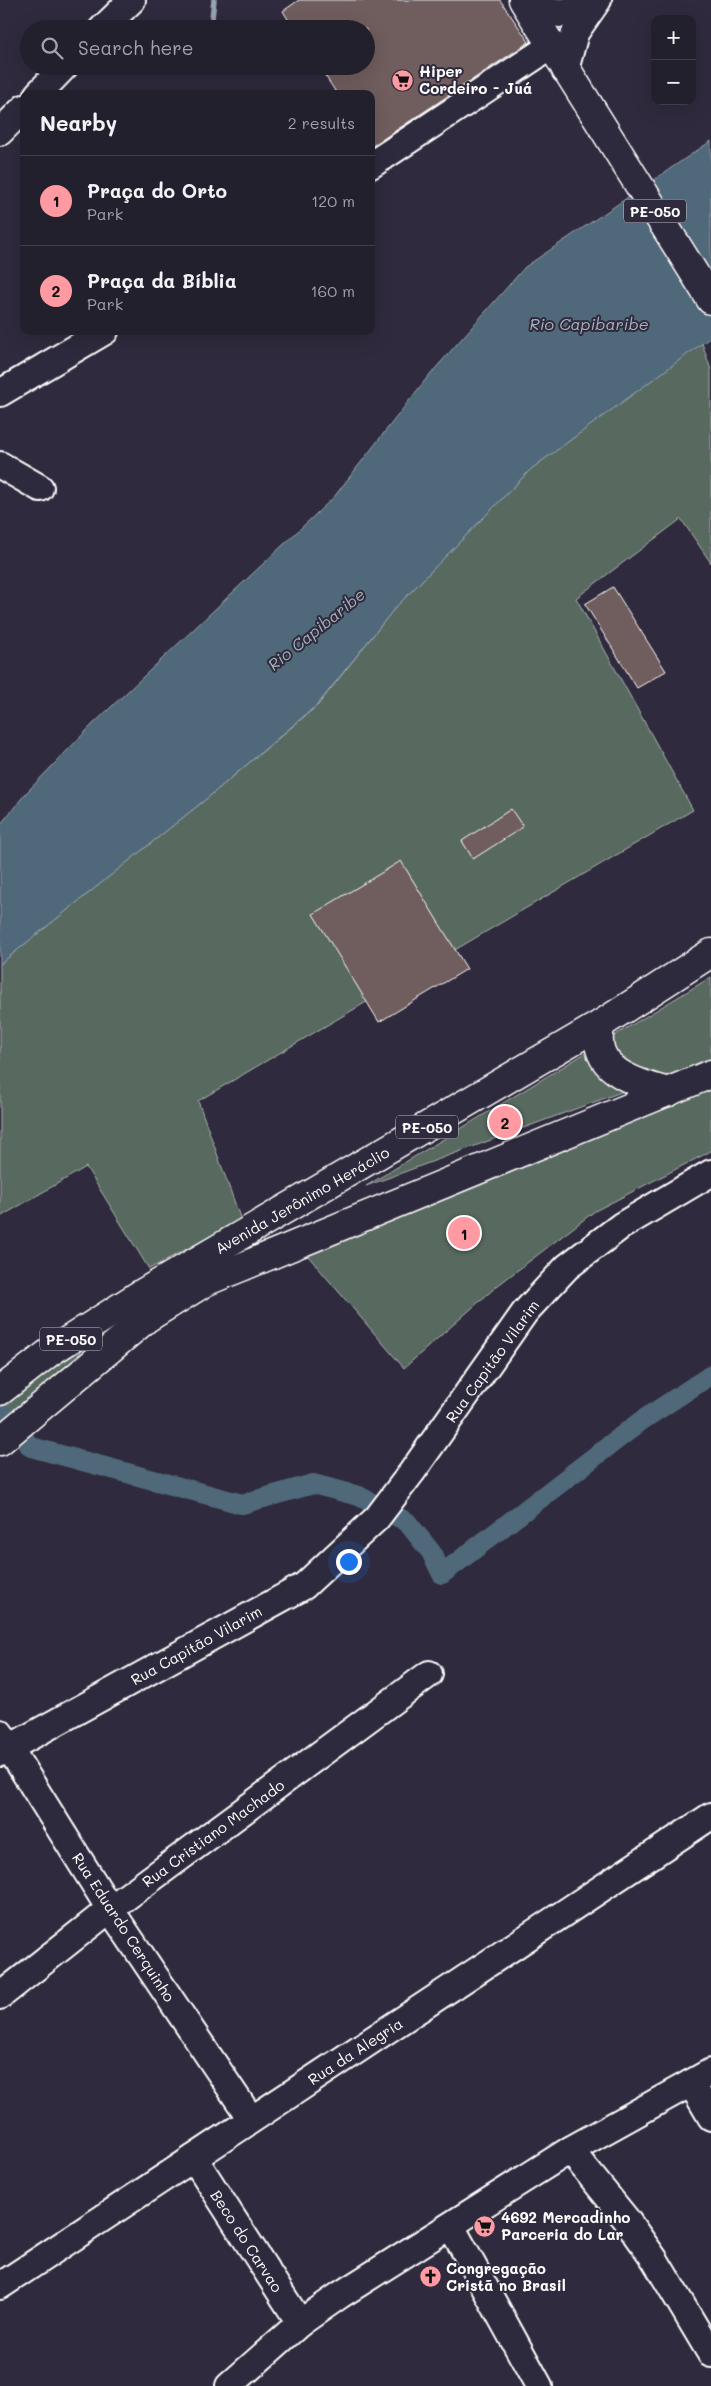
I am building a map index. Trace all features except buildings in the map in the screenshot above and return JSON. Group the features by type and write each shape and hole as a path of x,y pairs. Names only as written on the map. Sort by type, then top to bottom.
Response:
{"main road":[{"path":"526,5 562,13 594,4"},
{"name":"PE-050","path":"526,5 598,123 711,300"},
{"name":"Avenida Jerônimo Heráclio","path":"3,1389 50,1352 139,1295 601,1024 711,953"},
{"path":"601,1024 598,1035 599,1049 611,1066 629,1079 669,1092"},
{"name":"Avenida Jerônimo Heráclio","path":"0,1441 147,1318 205,1282 711,1074"}],"street":[{"path":"105,16 132,0"},
{"path":"565,70 575,33 594,4"},
{"path":"375,162 551,46"},
{"path":"0,132 20,112"},
{"path":"0,393 98,335"},
{"path":"0,465 40,488"},
{"name":"Rua Capitão Vilarim","path":"3,1744 304,1586 384,1509 525,1312 567,1267 621,1226 711,1172"},
{"name":"Rua Cristiano Machado","path":"0,1996 110,1909 430,1674"},
{"name":"Rua Eduardo Cerquinho","path":"3,1744 110,1909 251,2119"},
{"name":"Rua da Alegria","path":"0,2286 711,1816"},
{"path":"229,2386 300,2323 340,2295 570,2150 701,2077 711,2117"},
{"path":"570,2150 626,2219 650,2253 711,2354"},
{"name":"Beco do Carvao","path":"194,2158 300,2323"},
{"path":"451,2226 539,2386"}],"green space":[{"path":"702,343 711,370 711,563 681,519 576,598 693,810 198,1101 241,1220 149,1269 86,1167 0,1217 0,964 211,795 318,705 394,609 531,469"},
{"path":"711,977 711,1059 366,1186"},
{"path":"711,1088 711,1151 595,1211 497,1286 404,1368 308,1256"},
{"path":"83,1349 64,1373 0,1431 0,1403"}],"water":[{"name":"Rio Capibaribe","path":"711,141 711,337 531,469 394,609 318,704 211,795 0,964 0,825 26,793 92,725 334,497 426,379 525,267"}],"waterway":[{"path":"212,20 214,0"},
{"path":"0,1411 31,1447 242,1504 313,1484 359,1496 407,1522 431,1552 442,1574 641,1421 711,1375"}],"place":[{"name":"Hiper Cordeiro - Juá","path":"403,80"},
{"name":"Praça da Bíblia","path":"505,1122"},
{"name":"Praça do Orto","path":"464,1233"},
{"name":"4692 Mercadinho Parceria do Lar","path":"485,2226"},
{"name":"Congregação Cristã no Brasil","path":"430,2277"}]}
